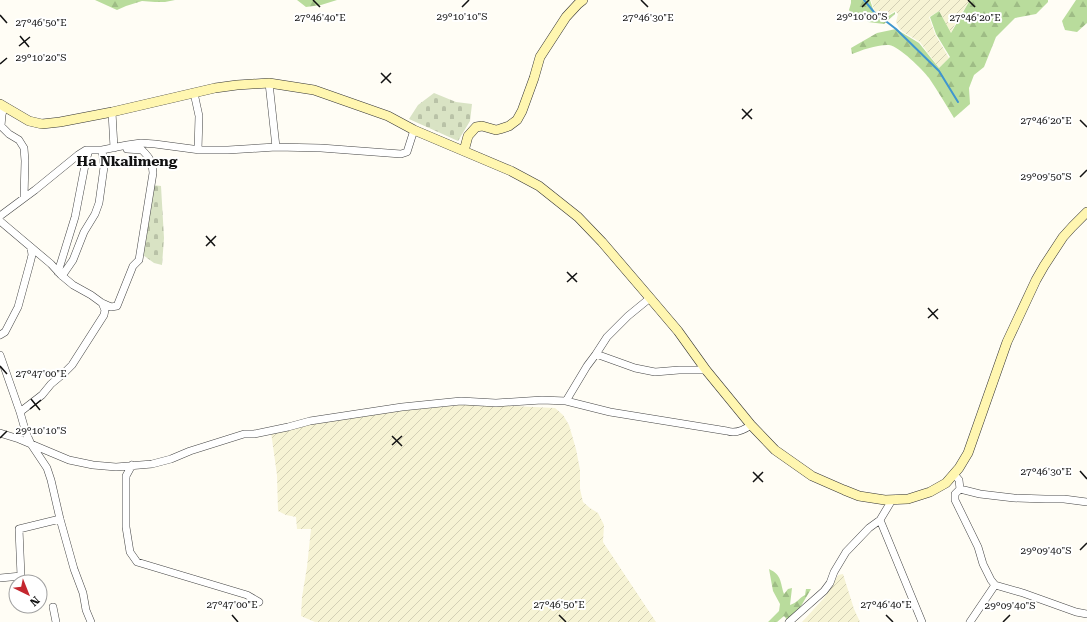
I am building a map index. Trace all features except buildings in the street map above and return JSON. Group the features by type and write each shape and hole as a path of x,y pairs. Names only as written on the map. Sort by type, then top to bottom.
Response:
{"main road":[{"path":"464,151 468,136 476,127 482,126 496,130 509,126 517,120 522,111 540,57 566,17 583,0"},
{"path":"2,105 28,122 42,124 112,112 194,92 237,85 269,84 314,90 388,116 414,130 511,171 539,186 561,203 578,217 602,242 678,332 706,370 751,425 774,450 812,476 859,496 885,500 908,499 930,492 946,483 954,474 968,453 1007,342 1036,280 1063,237 1087,212"}],"street":[{"path":"269,84 276,147"},
{"path":"194,92 199,116 198,150"},
{"path":"2,105 1,126 9,134 19,140 24,148 24,198"},
{"path":"112,112 115,148"},
{"path":"0,216 86,150 102,150 141,143 198,150 276,147 321,148 401,154 407,152 414,130"},
{"path":"0,221 73,284 102,303 112,307 117,306 131,270 139,260 153,173 152,163 148,155 142,150 115,148"},
{"path":"60,274 75,217 89,150"},
{"path":"60,274 73,260 84,232 95,214 99,202 104,167 102,150"},
{"path":"0,335 6,332 18,307 32,254 31,248"},
{"path":"566,401 584,370 607,337 628,316 650,298"},
{"path":"20,412 42,395 72,365 104,315 105,310 102,303"},
{"path":"596,354 635,368 655,372 706,370"},
{"path":"0,355 26,433 31,444 47,468 90,622"},
{"path":"0,433 69,460 93,466 116,467 152,464 244,434 254,434 333,417 402,407 461,401 566,401 610,412 731,432 743,430 751,425"},
{"path":"132,465 126,476 126,527 130,552 137,562 247,594 259,602"},
{"path":"954,474 959,480 960,489"},
{"path":"960,489 980,494 1014,498 1064,499 1087,502"},
{"path":"960,489 955,494 955,500 978,546 988,575 995,585 1038,598 1076,612 1087,614"},
{"path":"789,622 824,591 830,583 834,572 846,552 869,528 880,520 892,500"},
{"path":"0,578 21,576 19,530 60,519"},
{"path":"880,520 922,622"},
{"path":"970,622 995,585"},
{"path":"53,607 56,622"}],"shaded area":[{"path":"871,0 970,0 951,33 939,11 929,17 935,34 949,58 939,68 920,42 899,28 896,22 898,14 895,11 882,19 879,19 876,15"},
{"path":"475,404 555,408 563,415 569,425 576,449 580,470 580,489 583,502 598,513 604,525 603,542 656,622 315,622 301,616 311,529 297,529 296,517 286,515 278,511 277,475 271,432 369,414"},
{"path":"843,574 854,609 860,622 802,622 824,598 838,575"}],"green space":[{"path":"95,0 175,0 165,2 142,1 117,10"},
{"path":"297,0 337,0 321,5 306,7"},
{"path":"851,0 870,0 875,15 882,20 895,12 895,14 884,24 868,22 865,16 858,16 854,18 849,10"},
{"path":"970,0 1048,0 1048,2 1036,14 1015,18 996,37 984,67 974,75 969,88 970,104 954,118 929,78 916,64 899,50 889,45 880,45 852,54 851,48 877,33 896,29 919,43 939,68 950,57 936,34 930,17 939,11 951,33"},
{"path":"1076,0 1087,0 1087,23 1077,32 1065,30 1062,21"},
{"path":"434,93 456,102 472,104 470,121 458,141 409,119 418,105"},
{"path":"153,185 161,186 164,238 162,265 154,263 143,255"},
{"path":"769,569 778,576 784,594 788,589 792,588 790,605 805,595 806,589 811,589 801,606 788,621 784,616 777,622 768,622 779,611 780,604 773,591"}],"waterway":[{"path":"864,0 874,12 896,29 939,71 958,102"}],"district":[{"name":"Ha Nkalimeng","path":"127,161"}]}
